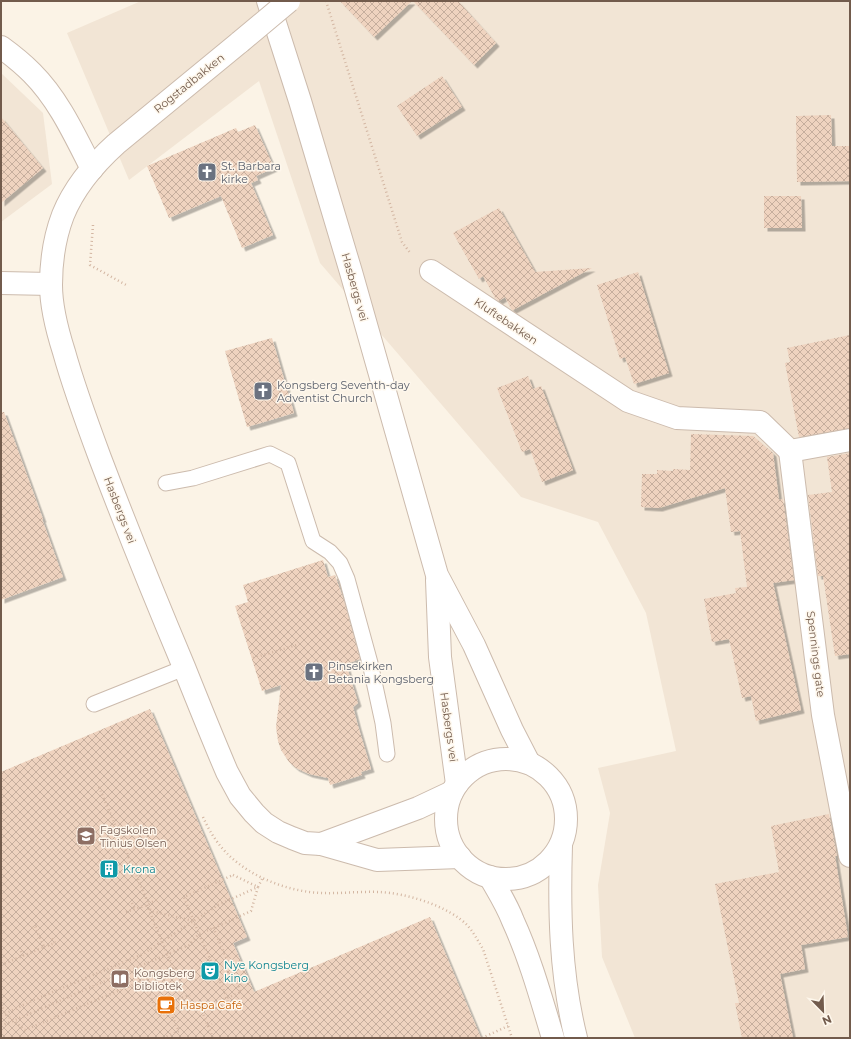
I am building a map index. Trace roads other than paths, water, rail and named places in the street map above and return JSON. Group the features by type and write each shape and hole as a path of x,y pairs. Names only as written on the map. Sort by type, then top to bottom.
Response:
{"street":[{"name":"Hasbergs vei","path":"268,1 300,101 351,272 437,574 474,645 509,724 529,763"},
{"name":"Rogstadbakken","path":"92,169 135,128 289,1"},
{"path":"1,47 32,73 52,98 67,121 92,169"},
{"name":"Hasbergs vei","path":"92,169 74,194 64,214 55,239 51,284 52,303 62,348 77,394 130,538 232,783 246,804 264,823 278,832 305,843 321,844 377,860 460,857"},
{"name":"Kluftebakken","path":"431,271 628,401 677,418 760,422 790,451"},
{"path":"1,283 51,284"},
{"path":"790,451 850,440"},
{"name":"Spennings gate","path":"790,451 823,715 845,803 850,856"},
{"name":"Hasbergs vei","path":"437,574 440,657 455,788"},
{"name":"Hasbergs vei","path":"497,759 513,759 529,763 543,771 555,782 563,797 567,813 566,829 560,845 548,862 531,874 511,879 490,876 479,872 460,857 453,846 448,832 446,819 448,805 455,788 468,772 482,764 497,759"},
{"name":"Hasbergs vei","path":"321,844 418,808 455,788"},
{"name":"Hasbergs vei","path":"560,845 559,902 562,955 567,992 576,1038"},
{"path":"490,876 505,902 532,969 552,1038"}],"lane":[{"path":"166,483 193,478 270,454 288,463 314,541 330,552 340,563 347,579 370,663 383,723 387,754"},
{"path":"94,704 184,668"}],"place":[{"name":"St. Barbara kirke","path":"207,172"},
{"name":"Kongsberg Seventh-day Adventist Church","path":"263,391"},
{"name":"Pinsekirken Betania Kongsberg","path":"314,672"},
{"name":"Fagskolen Tinius Olsen","path":"86,836"},
{"name":"Krona","path":"109,869"},
{"name":"Nye Kongsberg kino","path":"210,971"},
{"name":"Kongsberg bibliotek","path":"120,979"},
{"name":"Haspa Café","path":"166,1005"}]}
